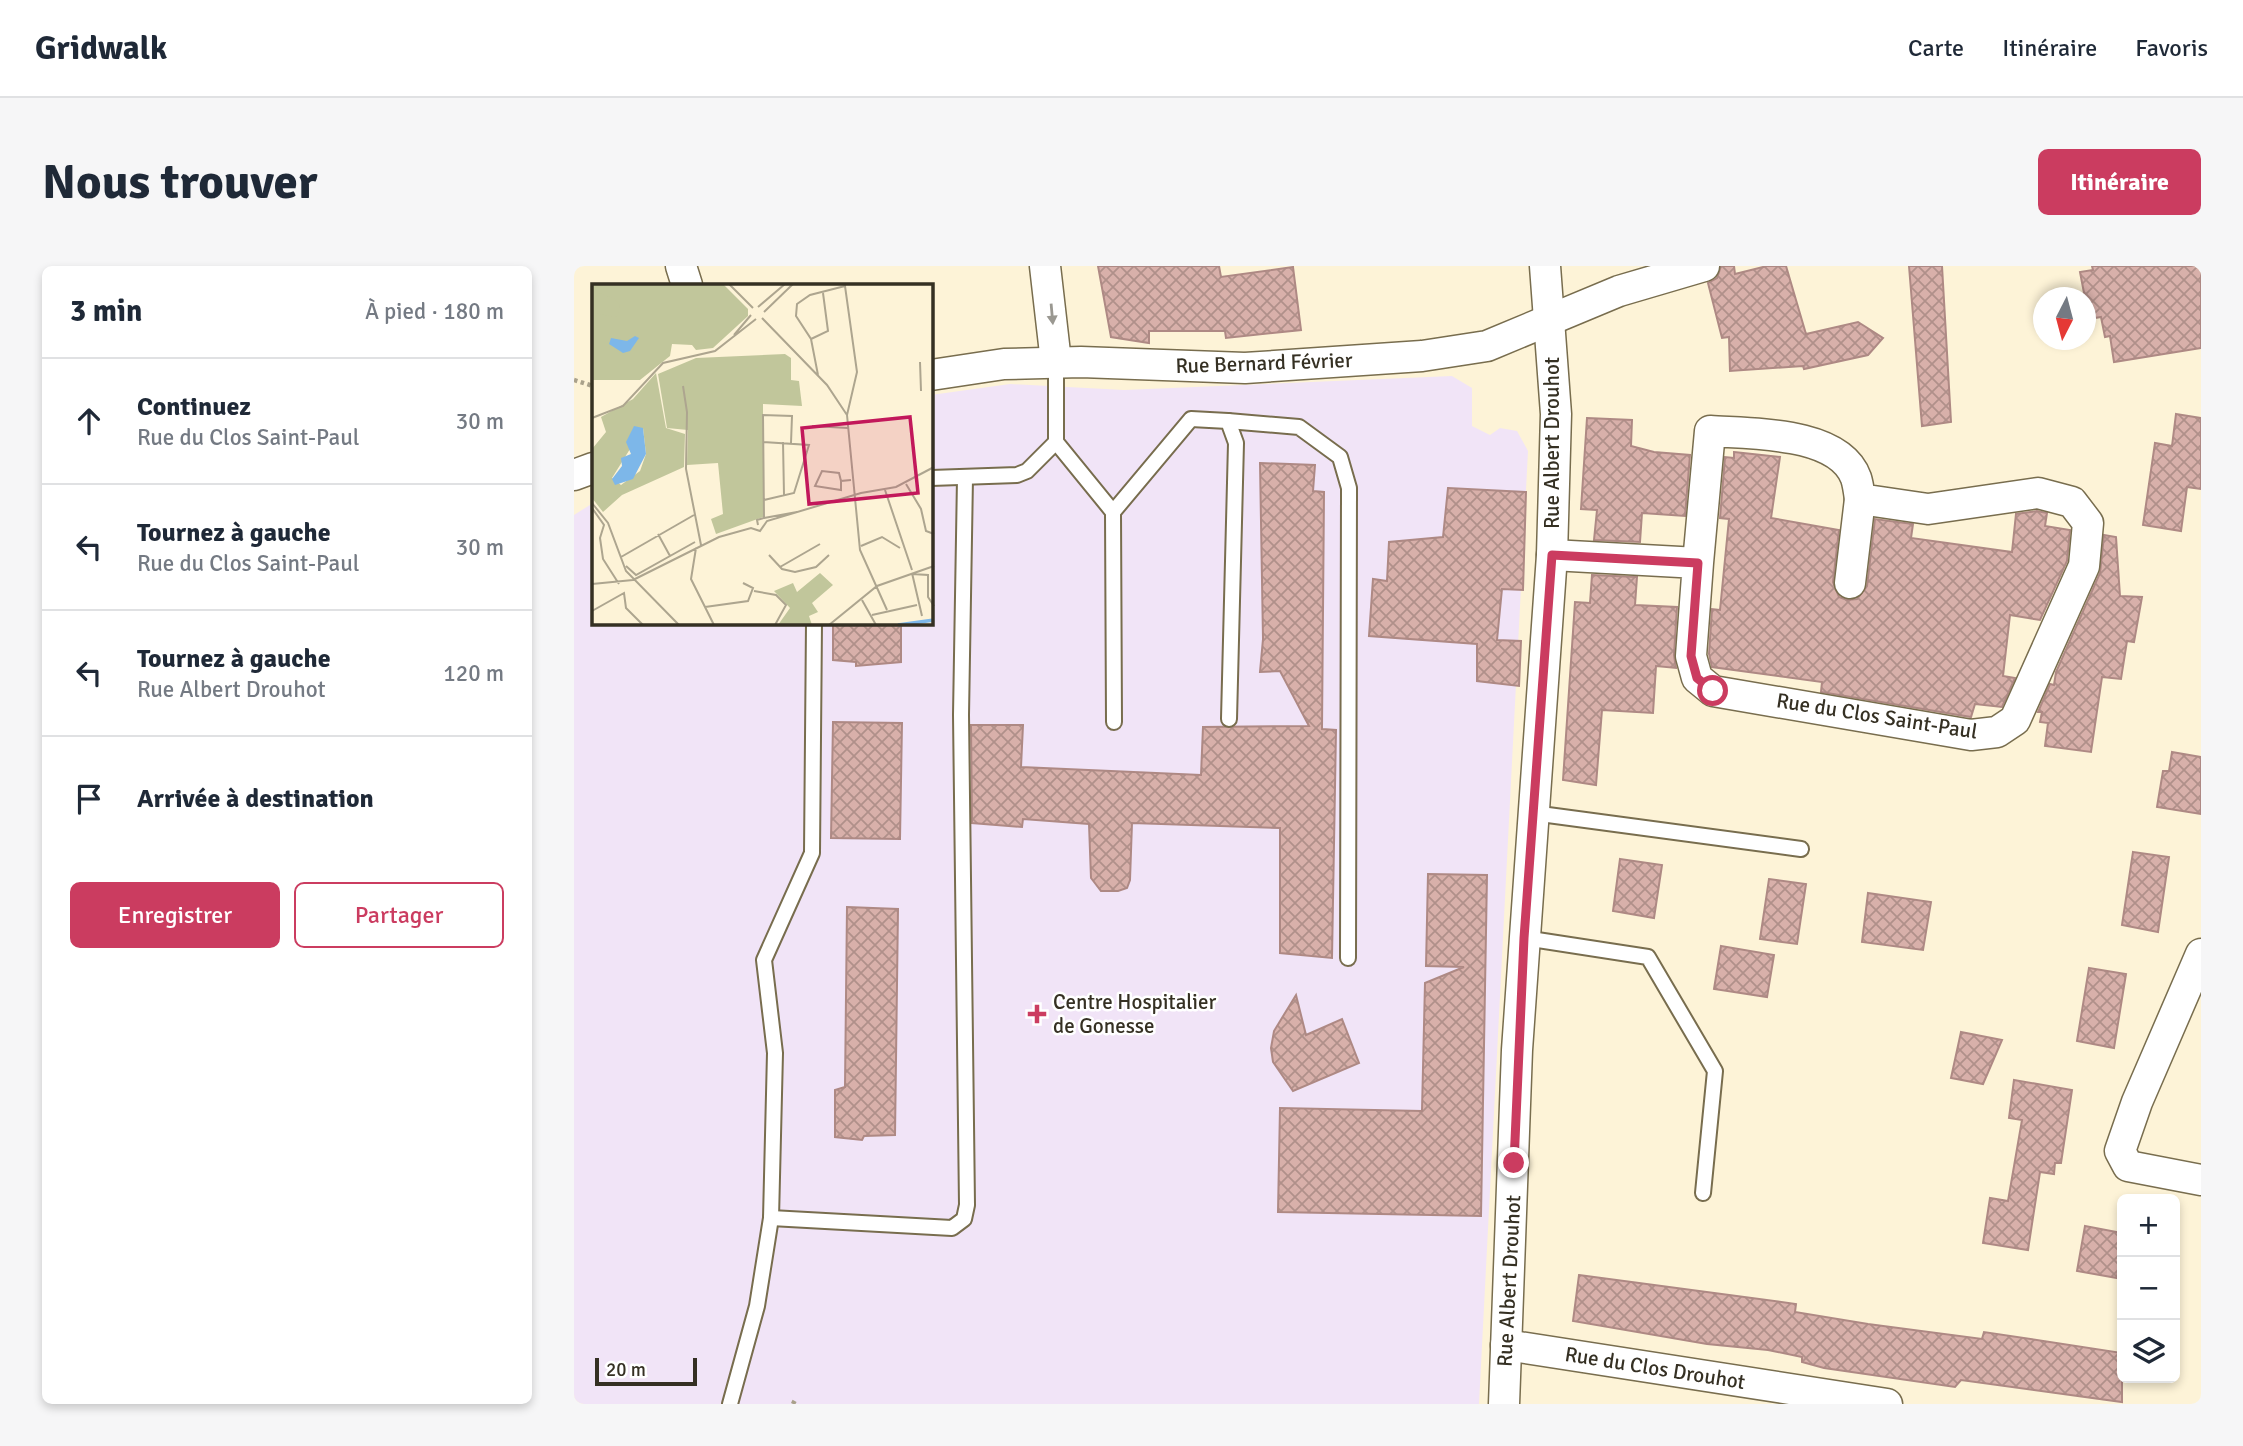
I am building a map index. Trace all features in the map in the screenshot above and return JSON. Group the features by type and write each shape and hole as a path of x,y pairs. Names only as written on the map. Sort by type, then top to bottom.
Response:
{"street":[{"path":"681,266 687,284"},
{"path":"1045,266 1056,362"},
{"name":"Rue Albert Drouhot","path":"1504,1404 1524,938 1552,555 1556,414 1545,266"},
{"name":"Rue Bernard Février","path":"933,375 1004,364 1056,362 1245,368 1422,356 1487,346 1619,291 1704,266"},
{"name":"Rue du Clos Saint-Paul","path":"1850,583 1860,499 1855,475 1838,455 1800,438 1710,431 1691,656 1697,678 1713,691 1970,735 1997,732 2015,720 2084,566 2088,523 2072,502 2038,493 1928,509 1860,499"},
{"path":"574,475 592,468"},
{"path":"1552,555 1698,563"},
{"path":"2201,954 2120,1151 2128,1166 2201,1180"},
{"name":"Rue du Clos Drouhot","path":"1506,1345 1887,1404"}],"lane":[{"path":"1056,362 1056,442 1113,512 1114,722"},
{"path":"1113,512 1191,419 1300,427 1340,457 1349,488 1348,958"},
{"path":"1228,421 1236,443 1229,719"},
{"path":"933,478 1017,475 1027,471 1056,442"},
{"path":"771,1218 953,1228 964,1219 967,1205 961,715 965,478"},
{"path":"730,1404 757,1306 771,1218 775,1053 764,960 812,853 814,625"},
{"path":"1533,813 1801,849"},
{"path":"1524,938 1648,957 1715,1071 1703,1193"}],"path":[{"path":"574,380 592,386"}],"shaded area":[{"name":"Centre Hospitalier de Gonesse","path":"1452,376 1472,388 1472,426 1490,435 1500,428 1517,431 1528,451 1479,1404 574,1404 574,515 592,504 592,625 933,625 933,395 1010,384 1124,390"}],"building":[{"path":"1098,266 1219,266 1221,277 1293,267 1301,330 1226,338 1225,331 1149,331 1149,343 1111,337"},
{"path":"1721,266 1734,266 1735,274 1767,266 1786,266 1806,334 1858,322 1883,338 1868,355 1804,369 1803,366 1730,371 1729,337 1722,338 1708,283 1717,278"},
{"path":"1909,266 1942,266 1951,422 1922,426"},
{"path":"2092,266 2201,266 2201,348 2114,362 2110,336 2105,337 2101,317 2096,318 2096,287 2083,287 2080,272 2093,270"},
{"path":"2176,414 2201,418 2201,489 2187,487 2181,531 2143,525 2155,443 2172,446"},
{"path":"1587,418 1632,420 1631,446 1654,452 1690,455 1685,516 1642,513 1640,542 1594,540 1597,510 1581,509"},
{"path":"1734,452 1780,457 1771,518 1839,530 1833,582 1839,597 1847,600 1857,599 1867,586 1875,519 1913,524 1911,538 2012,552 2016,514 2037,511 2047,513 2045,526 2070,530 2067,561 2040,620 2010,615 2003,676 2015,678 2002,707 1975,704 1971,717 1821,692 1822,682 1712,667 1709,654 1712,609 1720,610 1729,519 1720,518 1725,457 1734,458"},
{"path":"1260,463 1315,465 1313,491 1324,492 1322,729 1336,730 1332,958 1280,953 1280,828 1132,823 1130,880 1127,888 1101,891 1091,878 1089,824 1023,819 1022,827 972,823 971,725 1023,725 1021,767 1201,775 1203,727 1309,726 1280,671 1260,672 1263,639"},
{"path":"1448,488 1526,492 1523,590 1502,589 1497,640 1521,641 1519,686 1477,681 1477,644 1369,636 1373,579 1387,581 1389,542 1443,537"},
{"path":"2104,535 2116,537 2120,596 2142,597 2134,642 2127,641 2121,679 2102,677 2091,752 2045,746 2048,723 2040,722 2042,712 2038,712 2050,684 2054,685 2056,672 2100,573"},
{"path":"1592,575 1637,577 1635,605 1677,607 1674,655 1676,668 1656,666 1653,713 1602,710 1596,785 1563,780 1575,602 1590,603"},
{"path":"833,625 901,625 901,662 856,666 856,662 833,660"},
{"path":"833,722 902,723 900,839 831,838"},
{"path":"2172,752 2201,757 2201,814 2157,807 2163,771 2169,771"},
{"path":"2133,852 2169,857 2158,932 2122,925"},
{"path":"1620,859 1662,865 1654,918 1613,911"},
{"path":"1428,874 1487,875 1481,1216 1278,1212 1280,1108 1422,1111 1425,983 1464,967 1426,966"},
{"path":"1769,879 1806,884 1797,944 1760,939"},
{"path":"1868,893 1931,902 1923,950 1862,942"},
{"path":"847,907 898,909 895,1135 864,1136 862,1140 835,1137 835,1090 845,1087"},
{"path":"1721,946 1774,955 1767,997 1714,989"},
{"path":"2089,968 2126,974 2114,1048 2077,1041"},
{"path":"1296,995 1306,1035 1342,1019 1359,1063 1293,1091 1273,1062 1271,1048 1274,1031"},
{"path":"1961,1032 2002,1040 1983,1084 1951,1078"},
{"path":"2014,1080 2072,1090 2061,1163 2055,1163 2054,1174 2040,1172 2028,1250 1983,1243 1990,1198 2008,1201 2022,1120 2009,1118"},
{"path":"2085,1226 2117,1232 2117,1278 2077,1271"},
{"path":"1579,1275 1796,1304 1795,1312 1868,1324 1982,1339 1984,1332 2117,1352 2117,1383 2122,1383 2122,1402 1961,1380 1955,1387 1824,1368 1802,1362 1802,1357 1768,1350 1707,1344 1573,1321"}],"place":[{"name":"Centre Hospitalier de Gonesse","path":"1037,1014"}],"route":[{"path":"1514,1163 1524,938 1552,555 1698,563 1691,656 1697,678 1713,691"}]}
